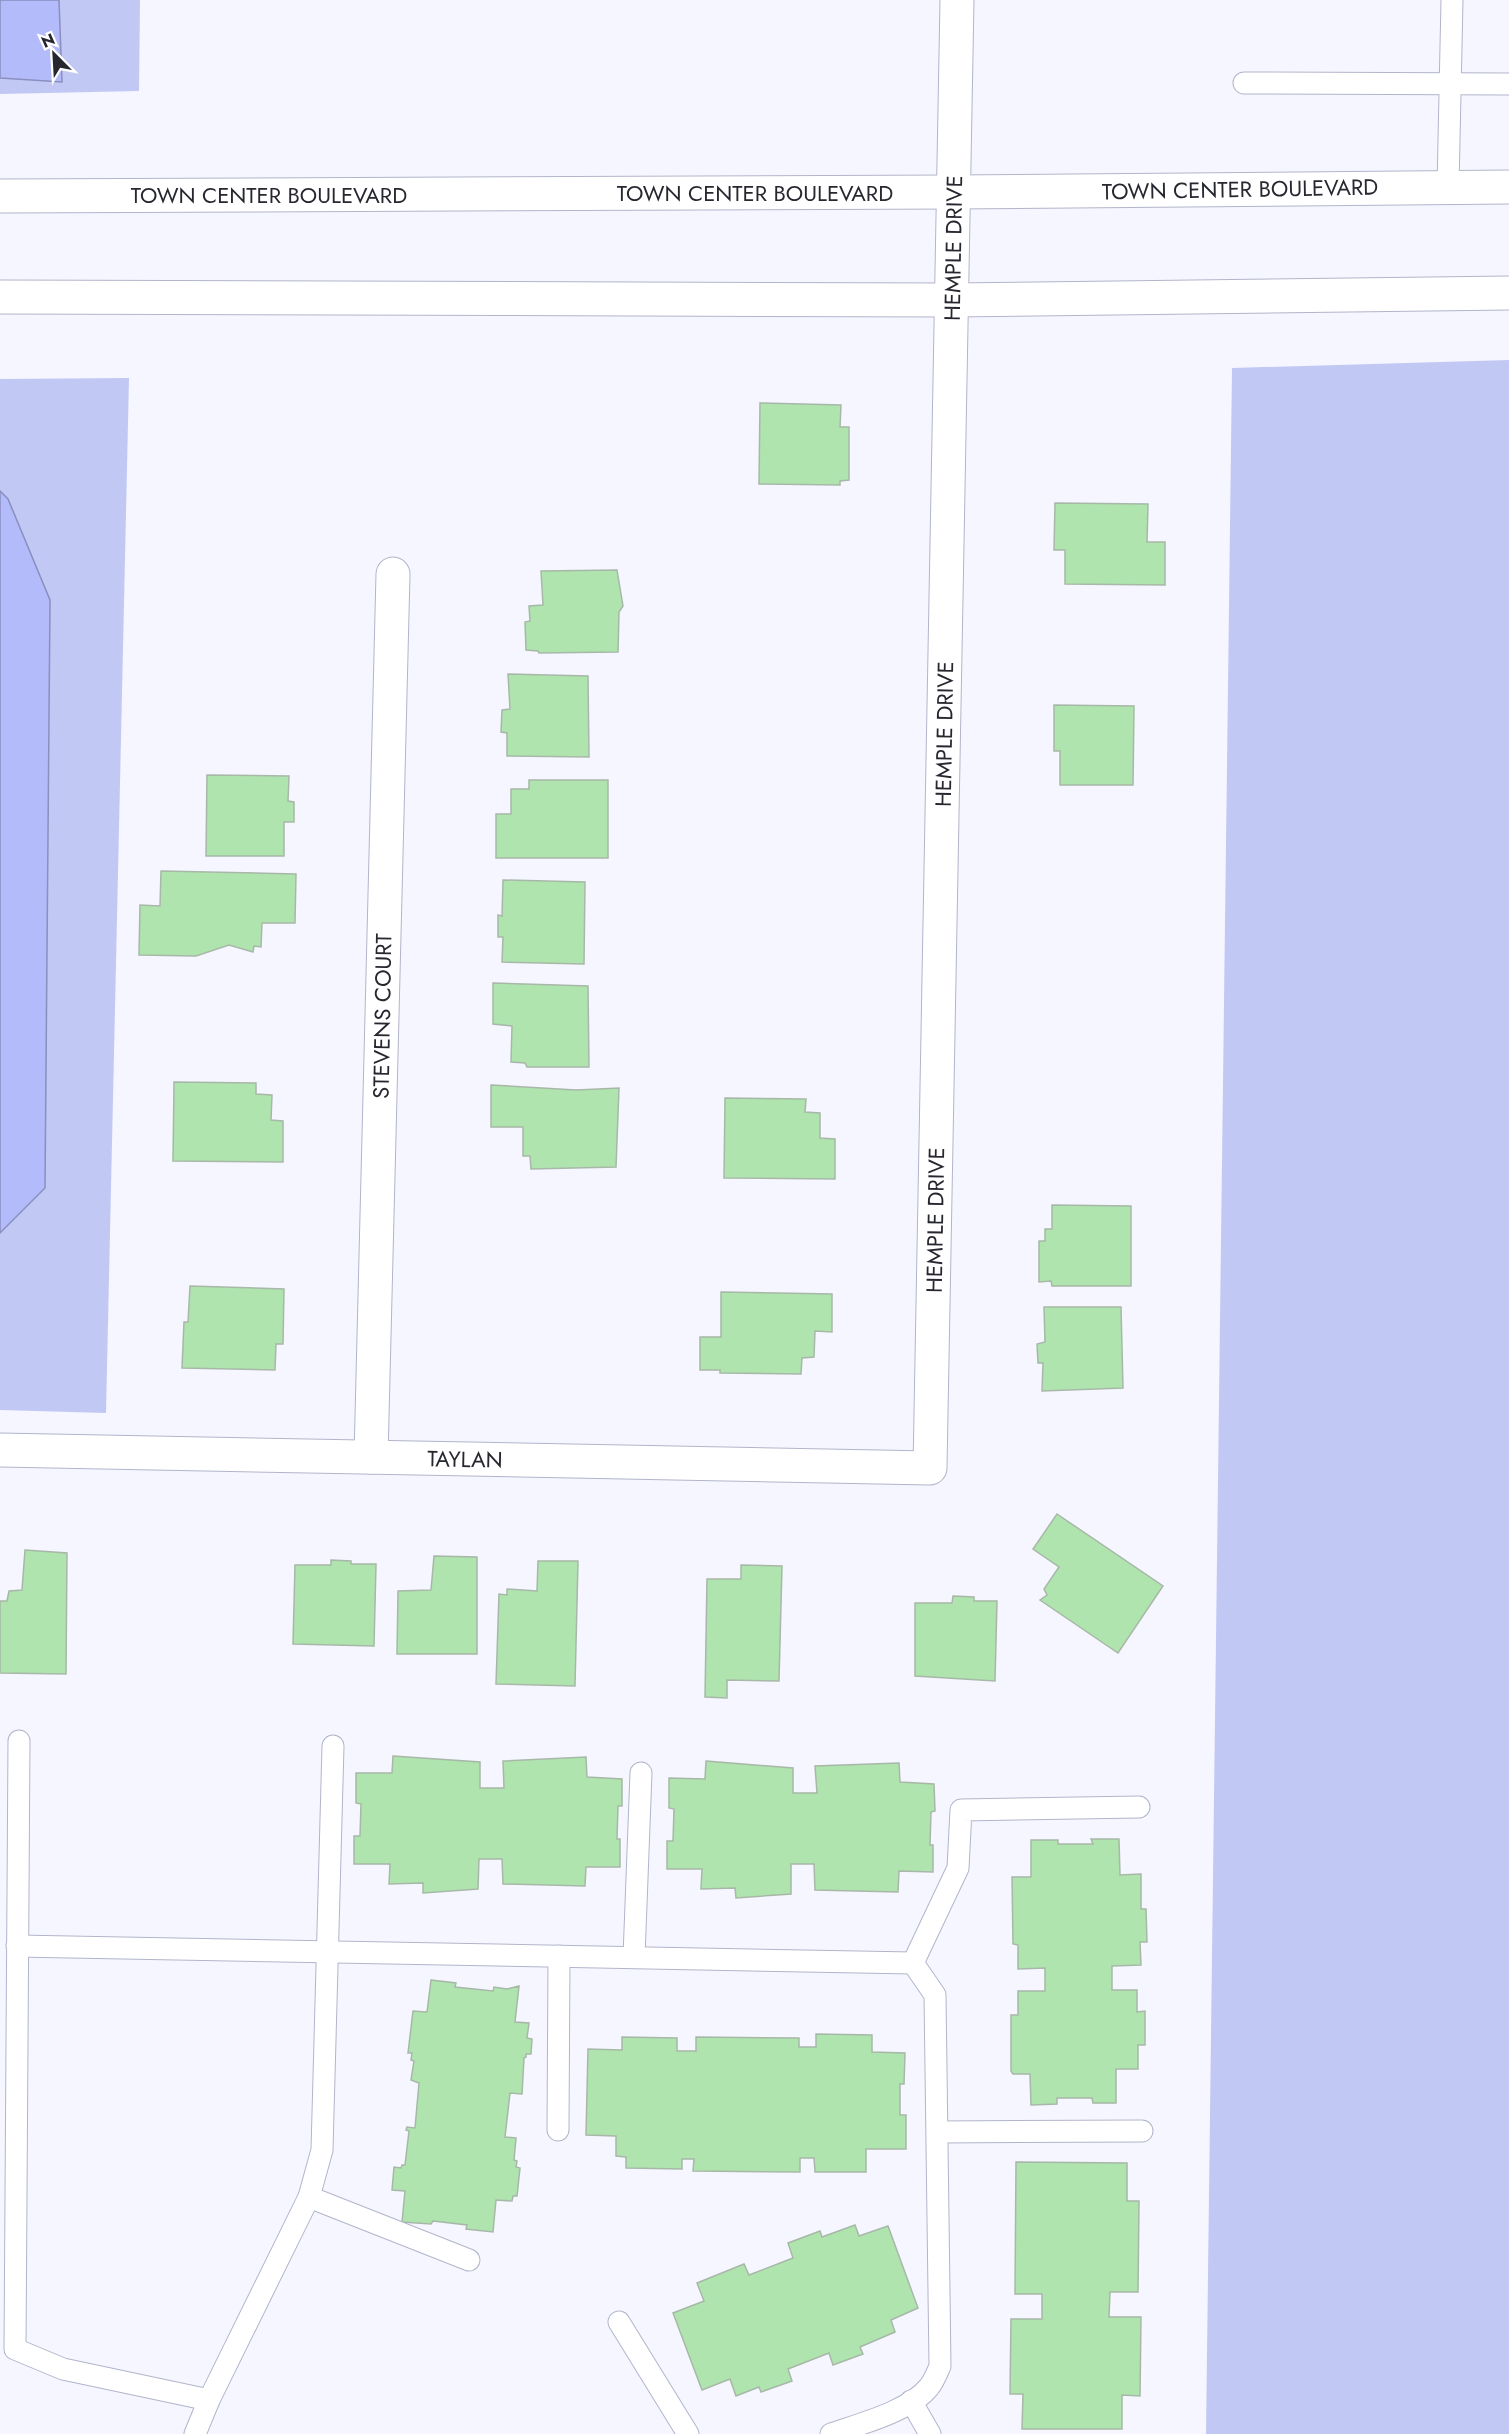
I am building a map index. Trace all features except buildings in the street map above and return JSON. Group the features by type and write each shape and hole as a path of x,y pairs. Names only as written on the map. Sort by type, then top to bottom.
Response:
{"street":[{"name":"HEMPLE DRIVE","path":"930,1468 957,0"},
{"name":"TOWN CENTER BOULEVARD","path":"0,196 1509,187"},
{"path":"0,297 952,300 1509,293"},
{"name":"STEVENS COURT","path":"371,1457 393,574"},
{"name":"TAYLAN","path":"0,1450 930,1468"}],"lane":[{"path":"1448,187 1452,0"},
{"path":"1244,83 1509,84"},
{"path":"19,1741 15,2349 63,2369 209,2400"},
{"path":"195,2434 209,2400 309,2197 322,2150 333,1746"},
{"path":"634,1957 641,1773"},
{"path":"913,1963 958,1868 961,1810 1139,1807"},
{"path":"17,1946 913,1963"},
{"path":"558,2130 559,1956"},
{"path":"836,2433 886,2414 911,2401 928,2388 940,2366 935,1995 913,1963"},
{"path":"938,2133 1142,2132"},
{"path":"309,2197 469,2260"},
{"path":"619,2322 688,2434"},
{"path":"911,2401 930,2434"}],"shaded area":[{"path":"0,0 140,0 139,91 0,94"},
{"path":"0,0 59,0 62,82 0,78"},
{"path":"1509,360 1509,2434 1206,2434 1232,368"},
{"path":"129,378 106,1413 0,1410 0,379"},
{"path":"0,491 8,499 50,600 45,1188 0,1233"}]}
